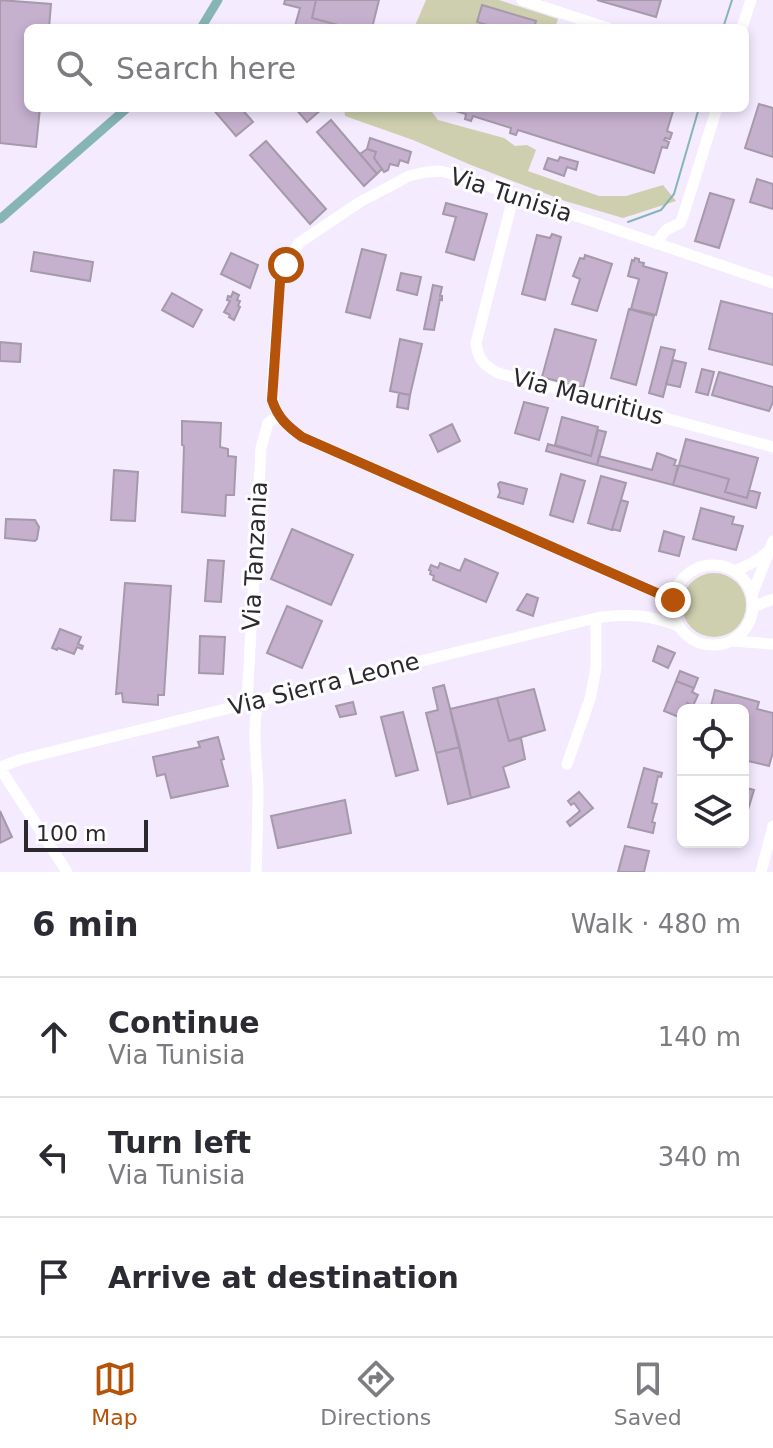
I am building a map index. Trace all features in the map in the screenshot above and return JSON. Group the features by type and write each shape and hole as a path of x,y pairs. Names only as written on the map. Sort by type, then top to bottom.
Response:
{"street":[{"path":"522,0 596,24"},
{"path":"743,24 751,0"},
{"path":"656,243 666,230 680,223 716,112"},
{"name":"Via Tunisia","path":"277,416 272,400 272,384 280,282 286,265 299,243 360,202 409,176 440,171 453,174 773,283"},
{"name":"Via Mauritius","path":"514,194 476,343 478,357 485,366 498,373 773,447"},
{"path":"277,416 302,437 673,604"},
{"name":"Via Tanzania","path":"256,872 259,825 253,701 261,448 268,423 277,416"},
{"path":"734,571 758,561 772,545"},
{"path":"732,641 751,620 753,601 772,545"},
{"path":"753,601 748,584 734,571 709,565 686,575 678,585 673,604 679,626 700,643 772,643"},
{"path":"753,601 773,599"},
{"name":"Via Sierra Leone","path":"650,616 673,604"},
{"name":"Via Sierra Leone","path":"0,768 22,759 596,618 650,616 679,626"},
{"path":"567,764 593,684 596,618"},
{"path":"751,620 760,634 772,643"},
{"path":"0,768 67,872"},
{"path":"761,872 773,826"}],"green space":[{"path":"426,0 499,0 558,19 556,24 416,24"},
{"path":"344,112 432,112 438,120 536,150 528,171 599,196 626,196 663,185 676,201 623,218 565,201 345,116"},
{"path":"714,573 726,575 737,582 744,593 744,617 737,628 726,635 714,637 702,635 691,628 684,617 682,605 684,593 691,582 702,575"}],"building":[{"path":"0,0 51,4 49,24 24,24 24,112 40,112 36,147 0,143"},
{"path":"285,0 316,0 312,18 334,24 296,24 300,8 284,4"},
{"path":"316,0 379,0 373,24 334,24 312,18"},
{"path":"597,0 661,0 656,17"},
{"path":"482,5 536,21 535,24 477,22"},
{"path":"759,104 773,108 773,157 745,148"},
{"path":"215,112 244,112 253,122 236,136"},
{"path":"298,112 318,112 307,122"},
{"path":"459,112 673,112 667,131 672,133 670,139 664,140 669,142 667,148 662,147 654,173 518,130 516,135 510,133 511,128 473,116 471,121 465,119 466,114"},
{"path":"331,120 377,174 364,186 317,132"},
{"path":"370,138 411,152 408,163 400,160 398,166 390,164 384,172 374,158 376,152 367,149"},
{"path":"266,141 326,209 310,224 250,155"},
{"path":"367,149 376,152 374,158 382,169 377,174 360,154"},
{"path":"560,157 578,162 576,170 567,167 564,176 544,169 548,158 558,161"},
{"path":"757,179 773,184 773,209 750,202"},
{"path":"710,193 734,200 719,248 695,241"},
{"path":"446,203 487,214 474,260 446,252 456,217 443,214"},
{"path":"552,234 561,237 545,300 522,294 537,235 550,238"},
{"path":"362,249 386,255 370,318 346,312"},
{"path":"34,252 93,262 90,281 31,271"},
{"path":"231,253 258,265 250,288 221,274"},
{"path":"585,255 612,264 597,311 572,304 580,279 573,276 580,258 584,259"},
{"path":"635,258 644,263 643,266 667,273 656,315 631,309 639,279 628,276"},
{"path":"401,273 421,277 417,295 397,290"},
{"path":"433,285 442,287 434,330 424,329"},
{"path":"233,292 239,295 237,300 240,301 234,320 224,312 230,301 227,300 228,296 231,297"},
{"path":"172,293 202,310 193,327 162,310"},
{"path":"721,301 773,314 773,365 709,349"},
{"path":"629,309 654,316 636,385 611,378"},
{"path":"555,329 596,340 583,388 542,377"},
{"path":"400,339 422,344 410,395 390,391"},
{"path":"0,342 21,344 20,362 0,361"},
{"path":"661,347 675,350 663,397 649,393"},
{"path":"673,360 686,363 680,387 666,384"},
{"path":"702,369 714,372 708,395 696,392"},
{"path":"719,372 773,387 773,402 769,411 712,395"},
{"path":"399,393 410,395 408,409 397,407"},
{"path":"524,402 548,408 539,440 515,433"},
{"path":"562,417 598,427 591,456 555,445"},
{"path":"182,421 221,423 220,447 228,449 228,456 236,457 234,495 226,495 225,516 182,512"},
{"path":"452,424 460,441 438,452 430,435"},
{"path":"598,430 606,432 597,465 546,451 548,444 591,456"},
{"path":"686,439 758,458 747,498 725,492 729,479 679,465"},
{"path":"657,453 676,460 674,465 678,466 673,485 597,465 599,456 652,470"},
{"path":"679,465 729,479 725,492 747,498 749,490 760,493 756,508 673,485"},
{"path":"114,470 138,472 135,521 111,520"},
{"path":"561,474 585,481 573,522 550,515"},
{"path":"601,476 626,483 612,530 588,523"},
{"path":"500,482 527,489 523,504 498,497"},
{"path":"621,500 628,502 620,531 612,529"},
{"path":"701,508 734,517 732,524 743,526 736,550 693,539"},
{"path":"6,519 35,520 39,527 37,539 5,538"},
{"path":"292,529 353,555 331,605 271,579"},
{"path":"664,531 684,537 679,556 659,551"},
{"path":"465,559 498,573 486,602 433,580 434,576 430,574 431,565 438,568 440,563 460,571"},
{"path":"208,560 224,561 221,602 205,601"},
{"path":"125,583 171,586 164,695 158,695 158,705 123,702 122,693 116,694"},
{"path":"527,594 538,598 533,616 517,610"},
{"path":"287,606 322,621 302,668 267,653"},
{"path":"60,629 81,637 78,644 83,646 82,649 77,647 74,654 52,648"},
{"path":"200,636 225,637 223,674 199,673"},
{"path":"658,646 675,653 668,668 653,661"},
{"path":"680,671 698,678 694,688 676,681"},
{"path":"676,681 694,688 692,692 698,695 694,704 677,704 677,716 664,711"},
{"path":"444,685 460,747 436,753 426,713 438,710 433,688"},
{"path":"534,689 545,730 509,741 497,698"},
{"path":"715,690 759,702 757,709 773,713 773,752 769,766 749,761 749,704 712,704"},
{"path":"497,698 509,741 521,738 525,759 503,767 509,787 471,798 450,709"},
{"path":"353,702 356,714 340,717 336,706"},
{"path":"403,712 418,770 396,776 381,717"},
{"path":"218,737 228,786 171,798 165,774 157,776 153,757 200,747 198,742"},
{"path":"460,747 471,798 448,804 436,753"},
{"path":"644,768 662,773 661,777 658,776 652,803 657,804 652,822 655,823 653,833 628,827"},
{"path":"749,789 754,790 749,806"},
{"path":"579,792 593,808 570,826 567,822 580,811 568,801"},
{"path":"345,800 351,833 278,848 271,816"},
{"path":"0,811 12,837 0,843"},
{"path":"625,846 649,851 644,872 618,872"}],"waterway":[{"path":"203,24 218,0"},
{"path":"724,24 732,0"},
{"path":"0,219 122,112"},
{"path":"628,222 661,210 674,194 698,112"}],"route":[{"path":"286,265 280,282 272,400 277,416 288,427 302,437 673,600"}]}
